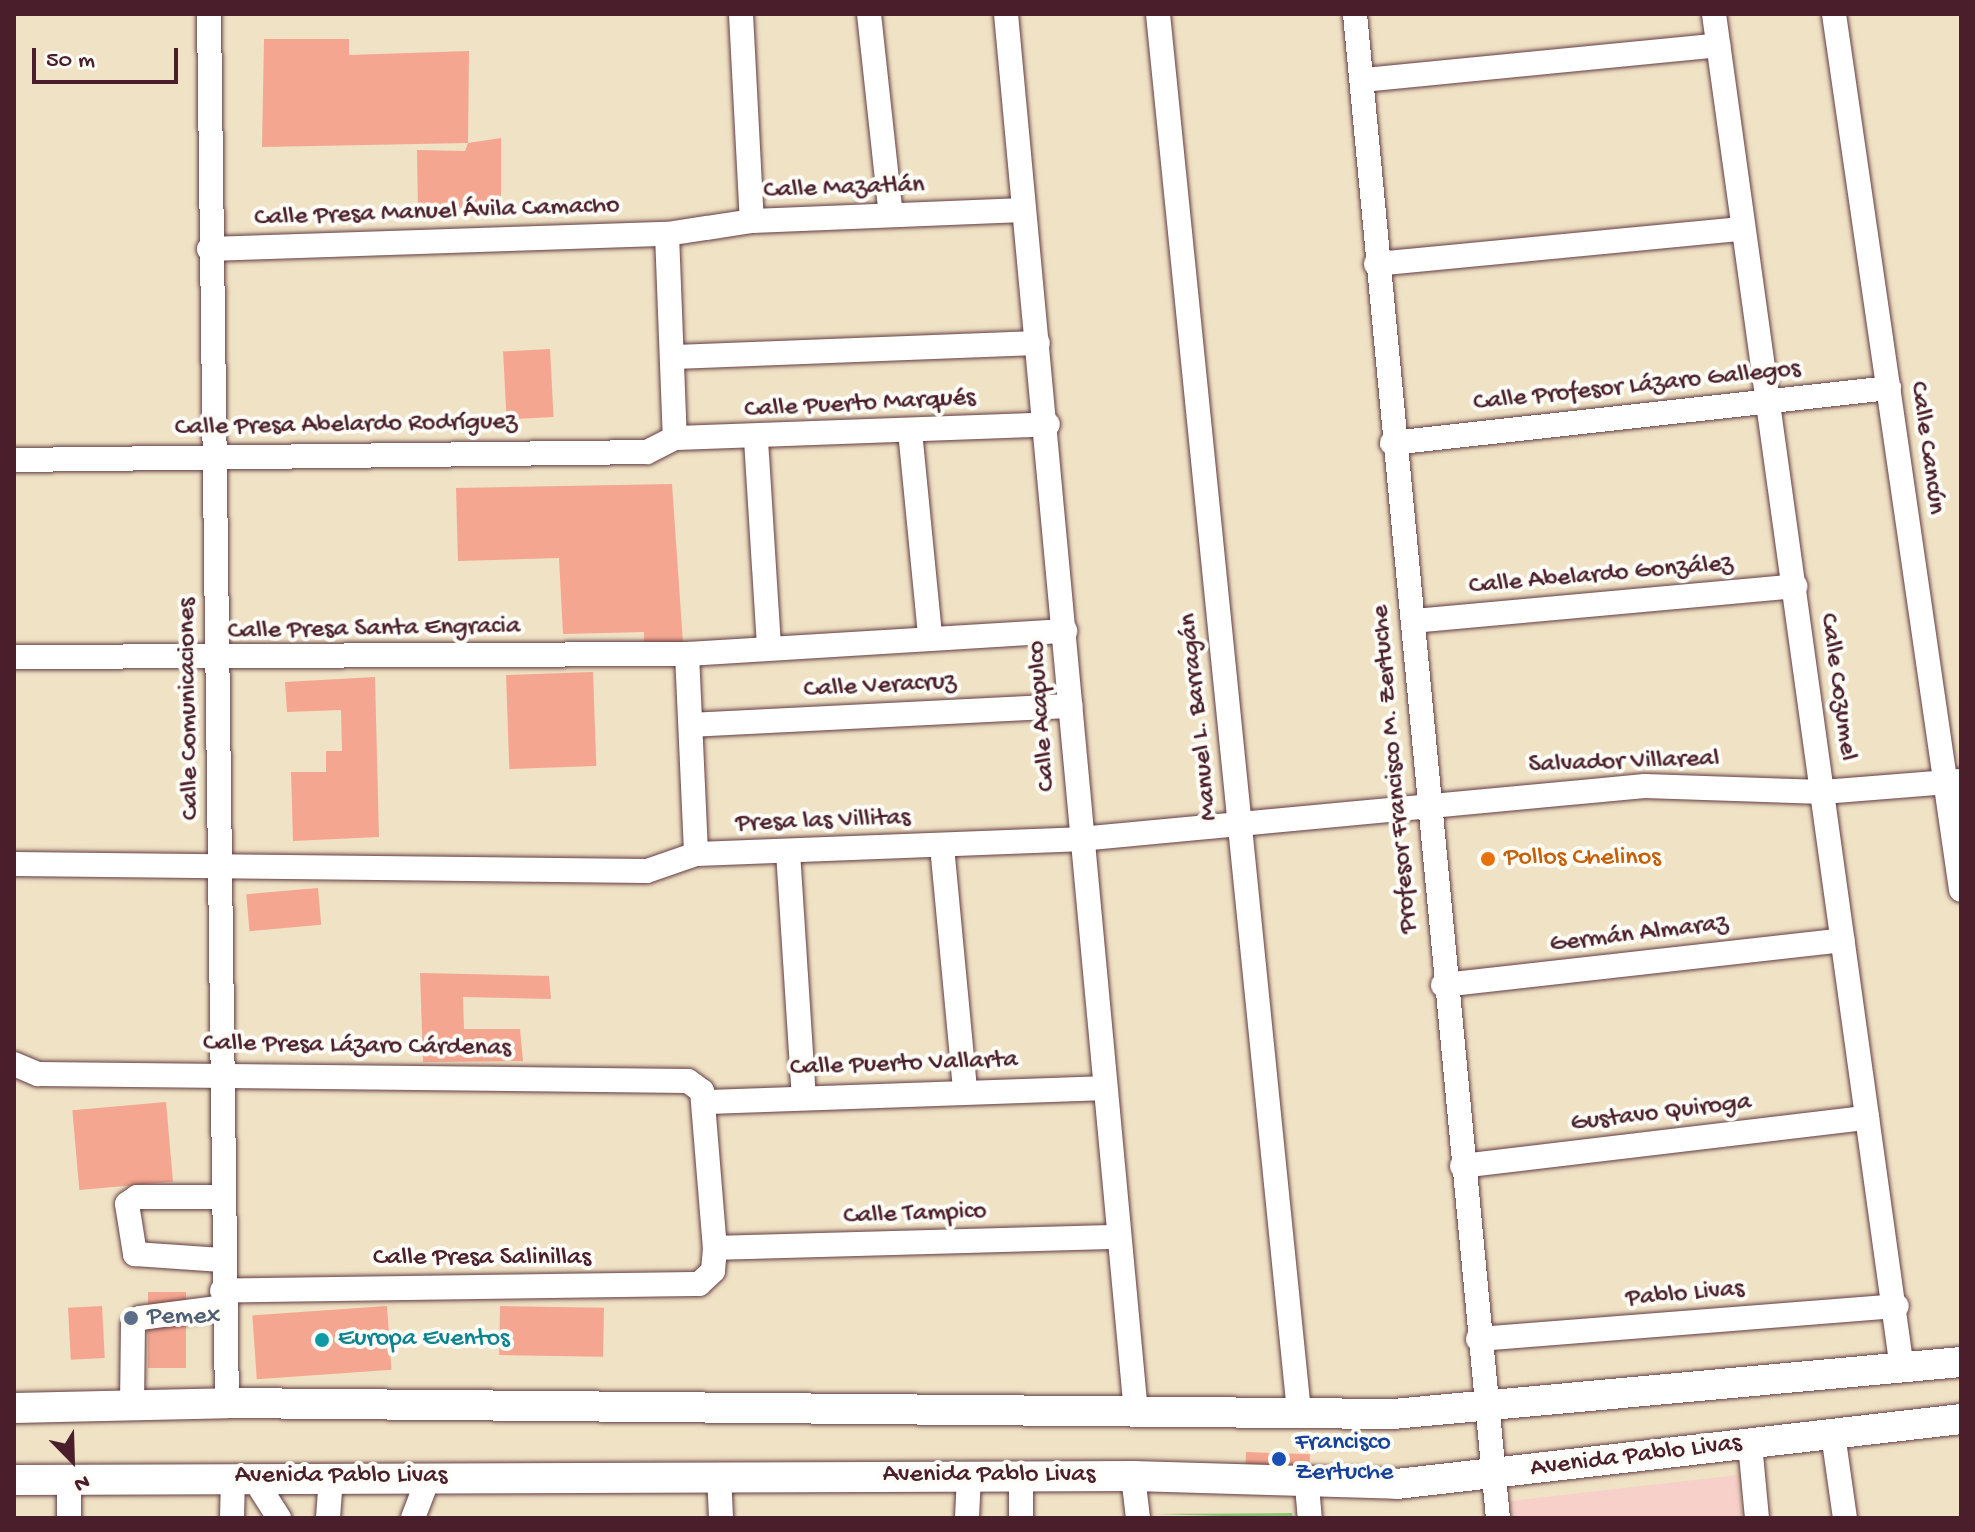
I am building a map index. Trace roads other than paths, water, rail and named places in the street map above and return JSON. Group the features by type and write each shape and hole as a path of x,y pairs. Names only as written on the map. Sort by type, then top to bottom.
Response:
{"main road":[{"path":"15,1401 132,1405 227,1403 1136,1414 1299,1413 1486,1406 1961,1362"},
{"name":"Avenida Pablo Livas","path":"14,1480 429,1476 1133,1476 1307,1486 1494,1474 1961,1419"}],"street":[{"name":"Calle Comunicaciones","path":"209,14 209,249 221,866 222,1299 227,1403"},
{"path":"741,14 752,221"},
{"path":"869,14 891,215"},
{"name":"Calle Acapulco","path":"1006,14 1048,424 1080,839 1136,1414"},
{"name":"Manuel L. Barragán","path":"1158,14 1299,1413"},
{"name":"Profesor Francisco M. Zertuche","path":"1355,14 1364,80 1376,264 1392,443 1413,621 1443,985 1498,1518"},
{"name":"Calle Cozumel","path":"1714,14 1765,400 1795,586 1867,1118 1897,1306 1902,1368"},
{"name":"Calle Cancún","path":"1834,14 1889,388 1953,783 1961,890"},
{"path":"1364,80 1718,45"},
{"name":"Calle Mazatlán","path":"667,234 752,221 1024,210"},
{"path":"1376,264 1742,229"},
{"name":"Calle Presa Manuel Ávila Camacho","path":"209,249 667,234"},
{"path":"667,234 675,438"},
{"name":"Calle Puerto Marqués","path":"674,357 1038,343"},
{"name":"Calle Profesor Lázaro Gallegos","path":"1392,443 1889,388"},
{"name":"Calle Puerto Marqués","path":"675,438 756,440 1048,424"},
{"path":"910,431 930,635"},
{"name":"Calle Presa Abelardo Rodríguez","path":"14,460 215,455 647,452 675,438"},
{"path":"756,440 769,644"},
{"name":"Calle Abelardo González","path":"1413,621 1795,586"},
{"name":"Calle Veracruz","path":"687,654 769,644 1065,631"},
{"path":"687,654 696,854"},
{"name":"Calle Presa Santa Engracia","path":"14,657 216,660 687,654"},
{"name":"Calle Veracruz","path":"691,725 1071,706"},
{"name":"Salvador Villareal","path":"1428,801 1706,784 1823,792 1953,783"},
{"name":"Presa las Villitas","path":"14,864 647,871 696,854 1080,839 1428,801"},
{"path":"942,846 965,1089"},
{"path":"788,852 804,1097"},
{"name":"Germán Almaraz","path":"1443,985 1842,940"},
{"name":"Calle Presa Lázaro Cárdenas","path":"16,1066 221,1071 702,1092"},
{"name":"Calle Puerto Vallarta","path":"702,1092 804,1097 965,1089 1103,1088"},
{"path":"702,1092 715,1248"},
{"name":"Gustavo Quiroga","path":"1462,1166 1867,1118"},
{"path":"221,1197 137,1197 127,1204 135,1254 222,1260"},
{"name":"Calle Tampico","path":"715,1248 1117,1237"},
{"name":"Calle Presa Salinillas","path":"132,1405 133,1325 140,1318 222,1299 699,1284 713,1271 715,1248"},
{"name":"Pablo Livas","path":"1478,1339 1897,1306"},
{"path":"1833,1434 1845,1518"},
{"path":"1750,1444 1757,1518"},
{"path":"721,1518 727,1475"},
{"path":"727,1475 735,1518"},
{"path":"413,1518 429,1476"},
{"path":"967,1518 969,1476"},
{"path":"1133,1476 1138,1518"},
{"path":"232,1518 243,1477"},
{"path":"243,1477 279,1518"},
{"path":"328,1518 331,1477"},
{"path":"1021,1477 1021,1518"},
{"path":"69,1479 69,1518"},
{"path":"1307,1486 1310,1518"}],"place":[{"name":"Pollos Chelinos","path":"1488,859"},
{"name":"Pemex","path":"131,1318"},
{"name":"Europa Eventos","path":"322,1340"},
{"name":"Francisco Zertuche","path":"1279,1459"}]}
